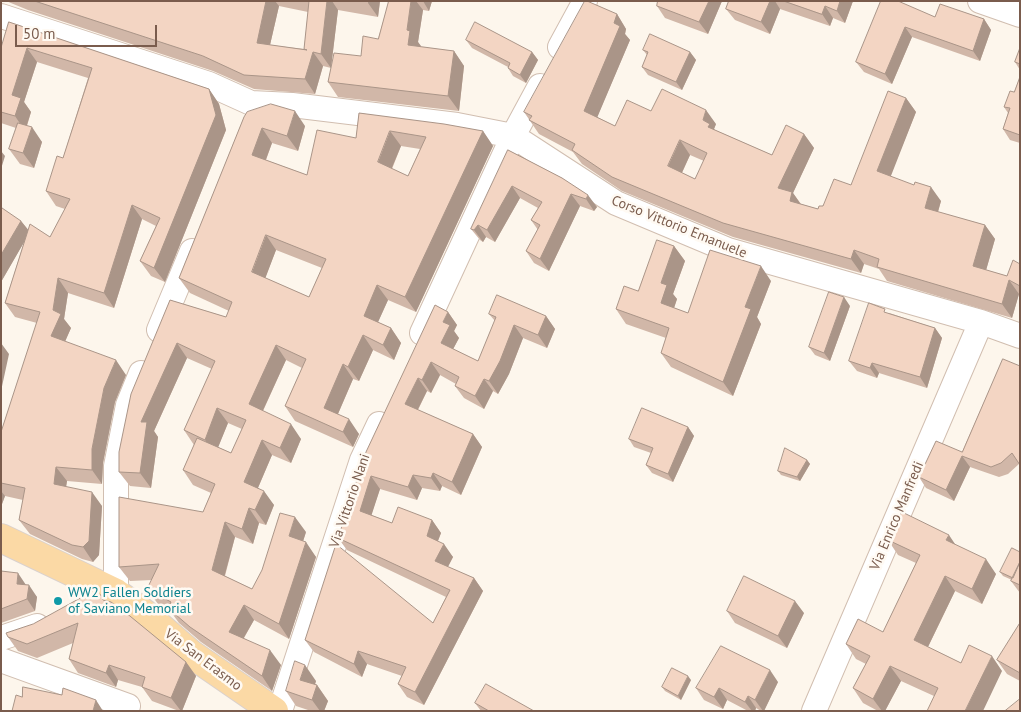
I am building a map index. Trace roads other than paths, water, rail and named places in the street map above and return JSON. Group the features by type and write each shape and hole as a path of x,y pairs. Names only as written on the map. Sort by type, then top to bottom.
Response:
{"main road":[{"name":"Via San Erasmo","path":"1,538 111,590 145,614 191,654 274,711"}],"street":[{"path":"412,353 513,136 585,1"},
{"path":"980,1 1020,15"},
{"name":"Corso Vittorio Emanuele","path":"1,16 210,84 247,112 292,105 457,125 513,136 616,203 728,250 981,322 1020,336"},
{"path":"80,602 111,590 116,466 128,405 201,230"},
{"name":"Via Enrico Manfredi","path":"814,711 981,322"},
{"name":"Via Vittorio Nani","path":"280,711 362,460 388,406"},
{"path":"1,638 36,626 54,616"},
{"path":"1,660 128,706"}],"place":[{"name":"WW2 Fallen Soldiers of Saviano Memorial","path":"58,601"}]}
